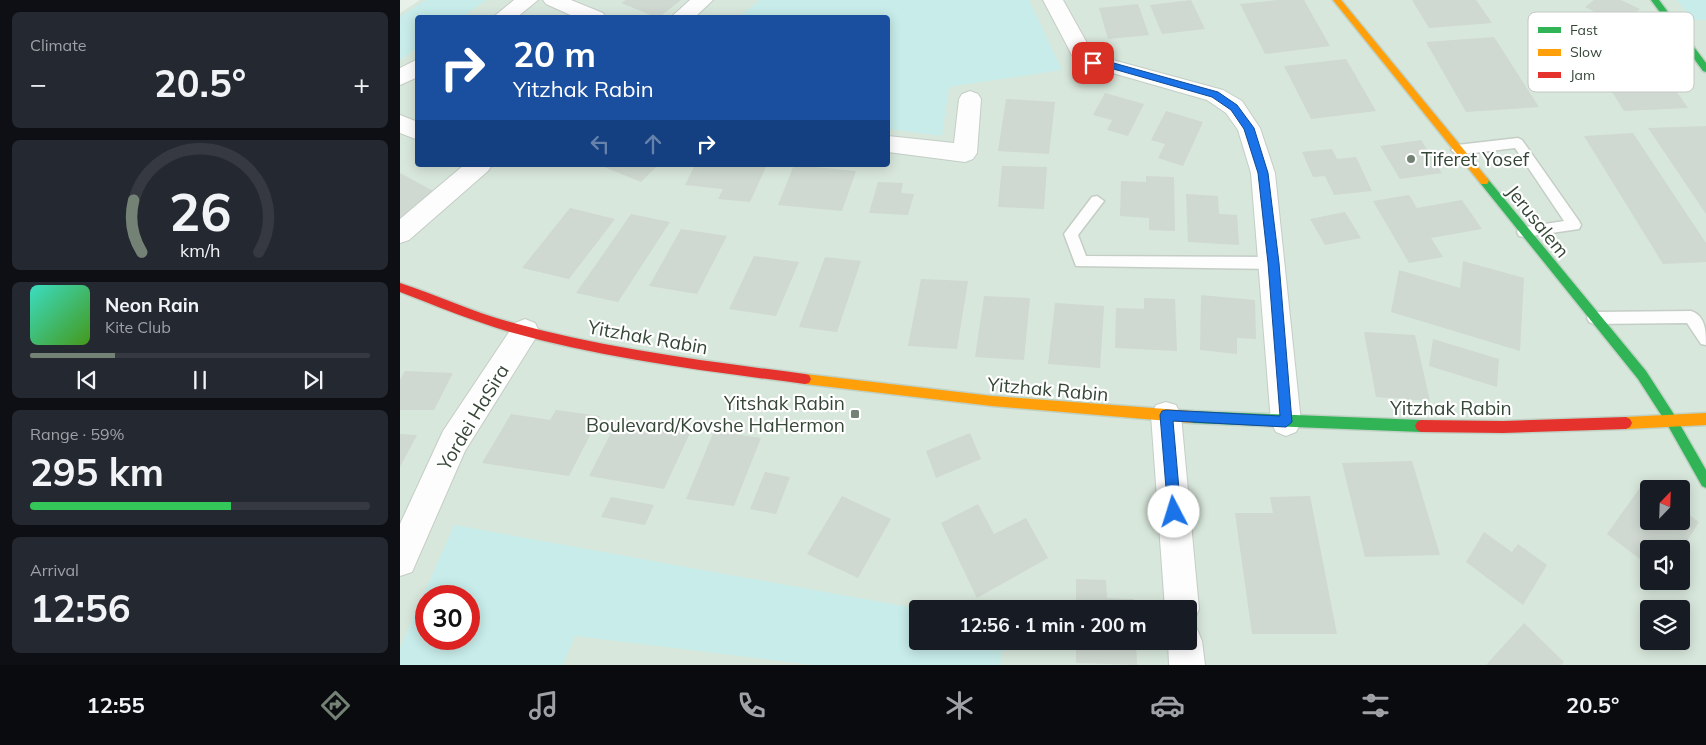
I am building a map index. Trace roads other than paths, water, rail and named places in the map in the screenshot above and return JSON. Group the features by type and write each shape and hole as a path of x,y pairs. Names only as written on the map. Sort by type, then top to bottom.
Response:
{"street":[{"path":"506,15 528,0"},
{"path":"553,0 589,15"},
{"path":"684,15 704,0"},
{"path":"1053,0 1084,57 1093,63 1110,65 1215,94 1234,108 1249,128 1263,173 1274,263 1286,422"},
{"name":"Jerusalem","path":"1337,0 1457,150 1642,375 1706,480"},
{"path":"1655,0 1665,12"},
{"path":"1694,48 1702,58 1706,69"},
{"path":"400,78 415,68"},
{"path":"890,144 964,153 970,99"},
{"path":"400,123 415,130"},
{"path":"400,233 478,167"},
{"name":"Yitzhak Rabin","path":"400,287 462,311 525,330 669,360 906,393 1166,415 1286,422 1478,427 1706,419"},
{"name":"Yordei HaSira","path":"400,560 454,441 525,330"},
{"path":"1166,415 1181,600"},
{"path":"1185,650 1187,665"}],"lane":[{"path":"1457,150 1518,143 1574,225 1524,232"},
{"path":"1097,201 1071,234 1081,262 1274,263"},
{"path":"1594,318 1691,317 1706,339"}],"place":[{"name":"Tiferet Yosef","path":"1411,159"},
{"name":"Yitshak Rabin Boulevard/Kovshe HaHermon","path":"855,414"}]}
